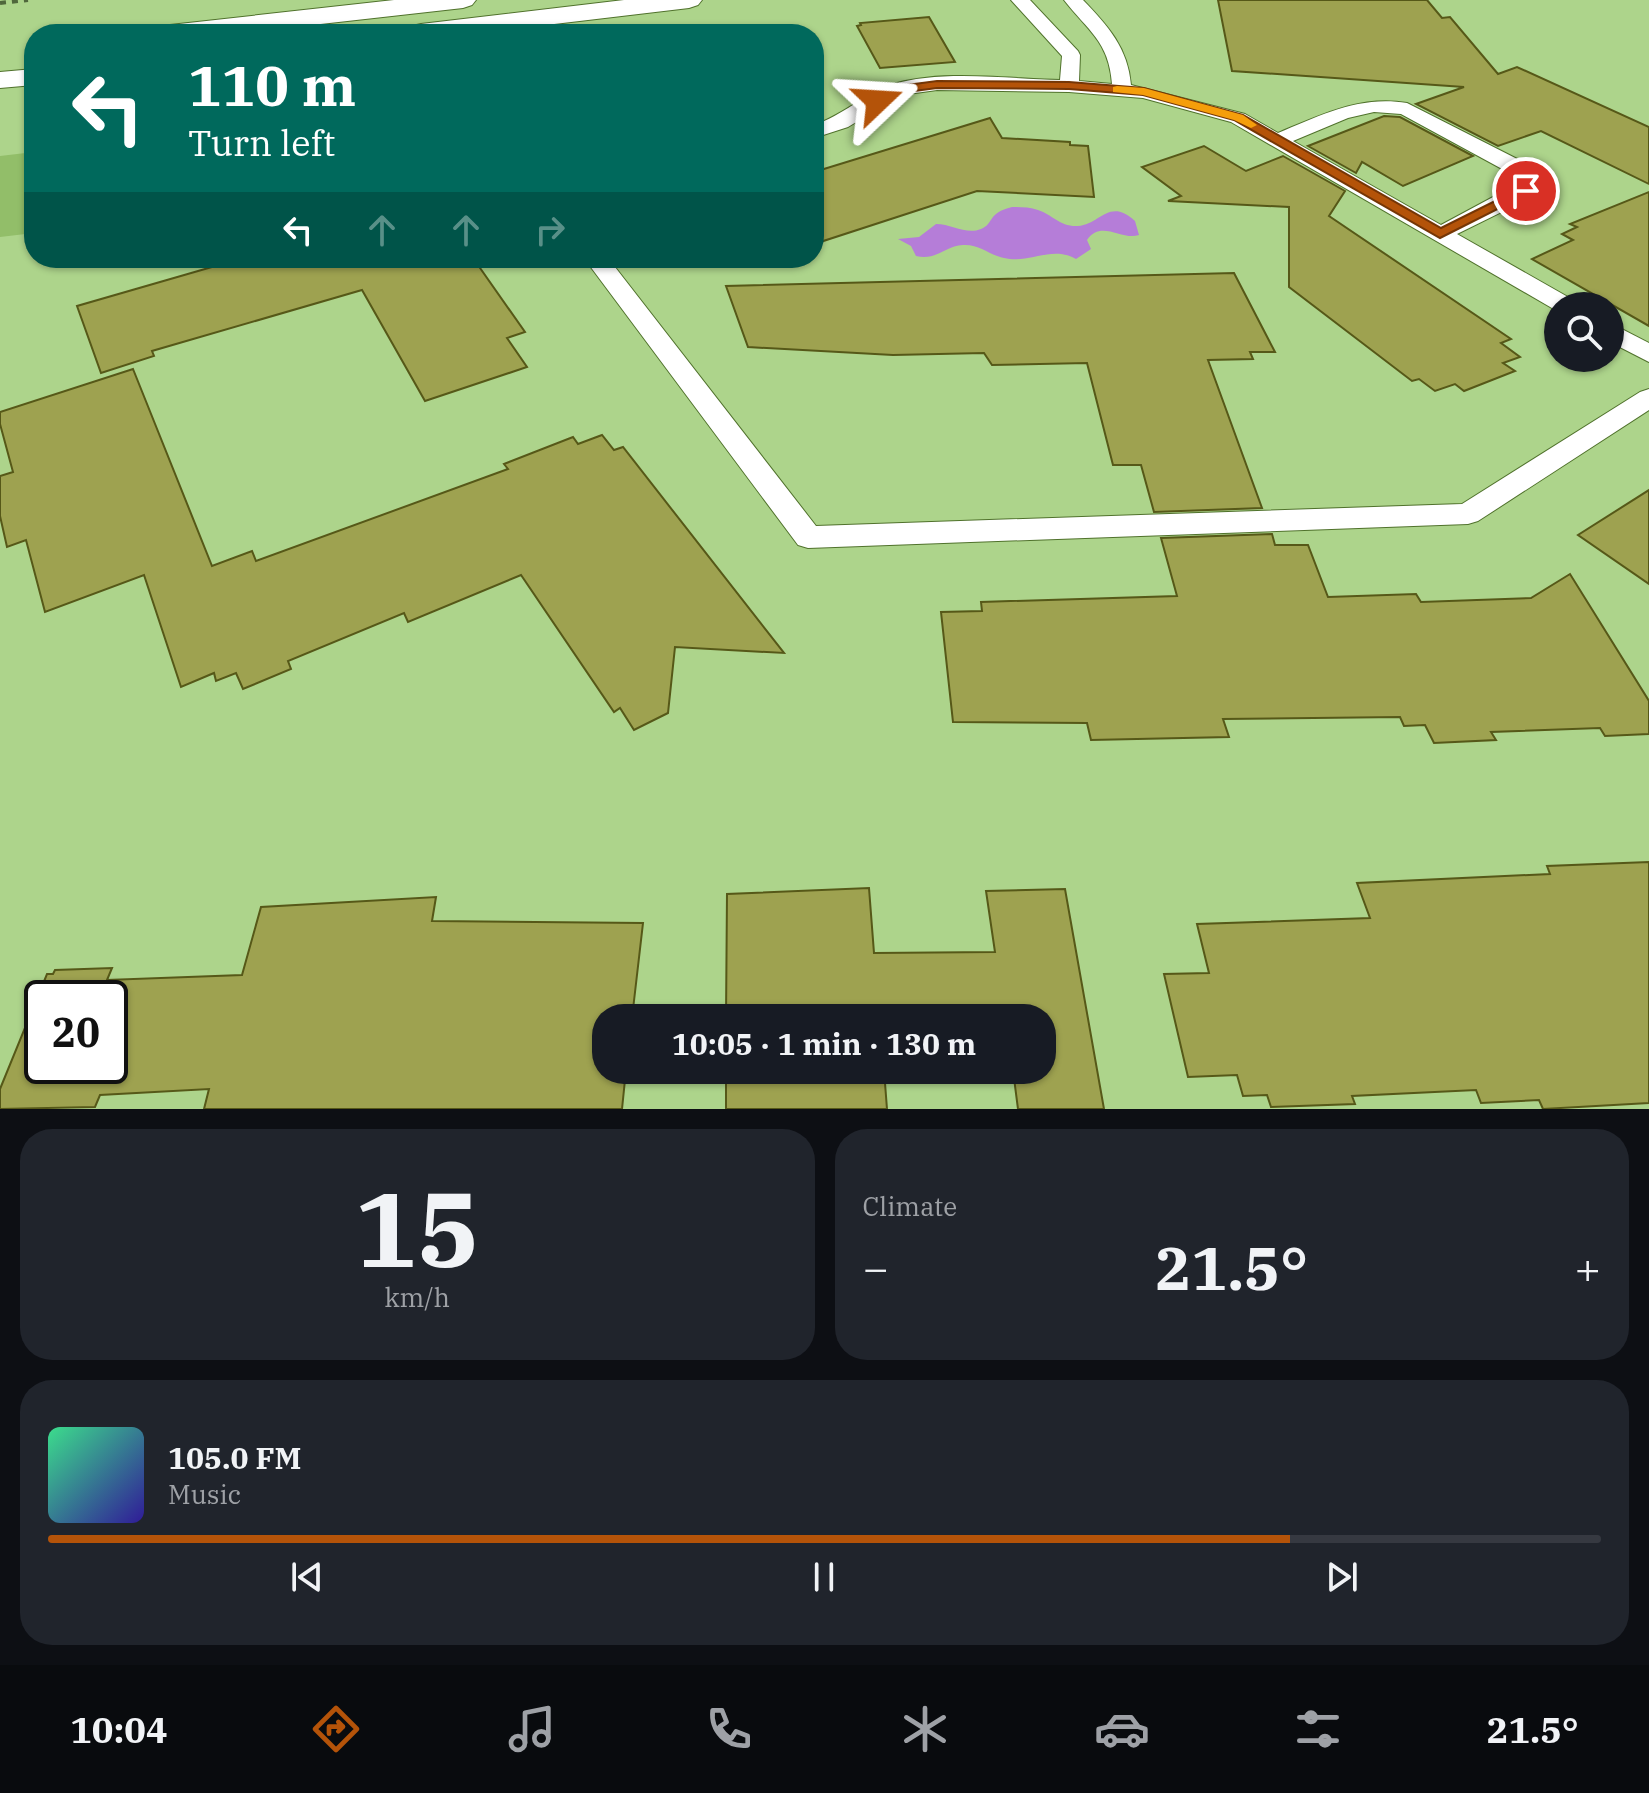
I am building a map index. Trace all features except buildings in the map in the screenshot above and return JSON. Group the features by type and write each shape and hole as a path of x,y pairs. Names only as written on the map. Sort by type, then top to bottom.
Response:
{"main road":[{"path":"250,24 463,0"},
{"path":"496,24 689,0"},
{"path":"0,80 24,78"}],"lane":[{"path":"1020,0 1071,55 1069,86"},
{"path":"1073,0 1110,39 1121,61 1122,90"},
{"path":"824,129 841,123 896,90 937,84 1069,86 1144,92 1238,118 1544,293"},
{"path":"1278,140 1365,105 1389,104 1407,109 1523,171 1532,182 1526,191 1440,234"},
{"path":"604,268 808,537 1468,514 1649,398"},
{"path":"1624,339 1649,354"}],"green space":[{"path":"24,153 24,234 0,237 0,156"}],"shaded area":[{"path":"1012,207 1035,209 1072,226 1086,225 1105,214 1118,212 1135,221 1139,235 1099,231 1087,240 1091,249 1076,259 1058,254 1023,259 1004,258 963,245 923,257 916,256 911,246 898,239 919,237 936,224 975,231 988,224 998,212"}],"railway":[{"path":"0,3 28,0"}],"slow traffic":[{"path":"1117,89 1144,92 1238,118 1251,125"}],"route":[{"path":"878,101 896,90 937,84 1069,86 1144,92 1238,118 1440,234 1526,191"}]}
